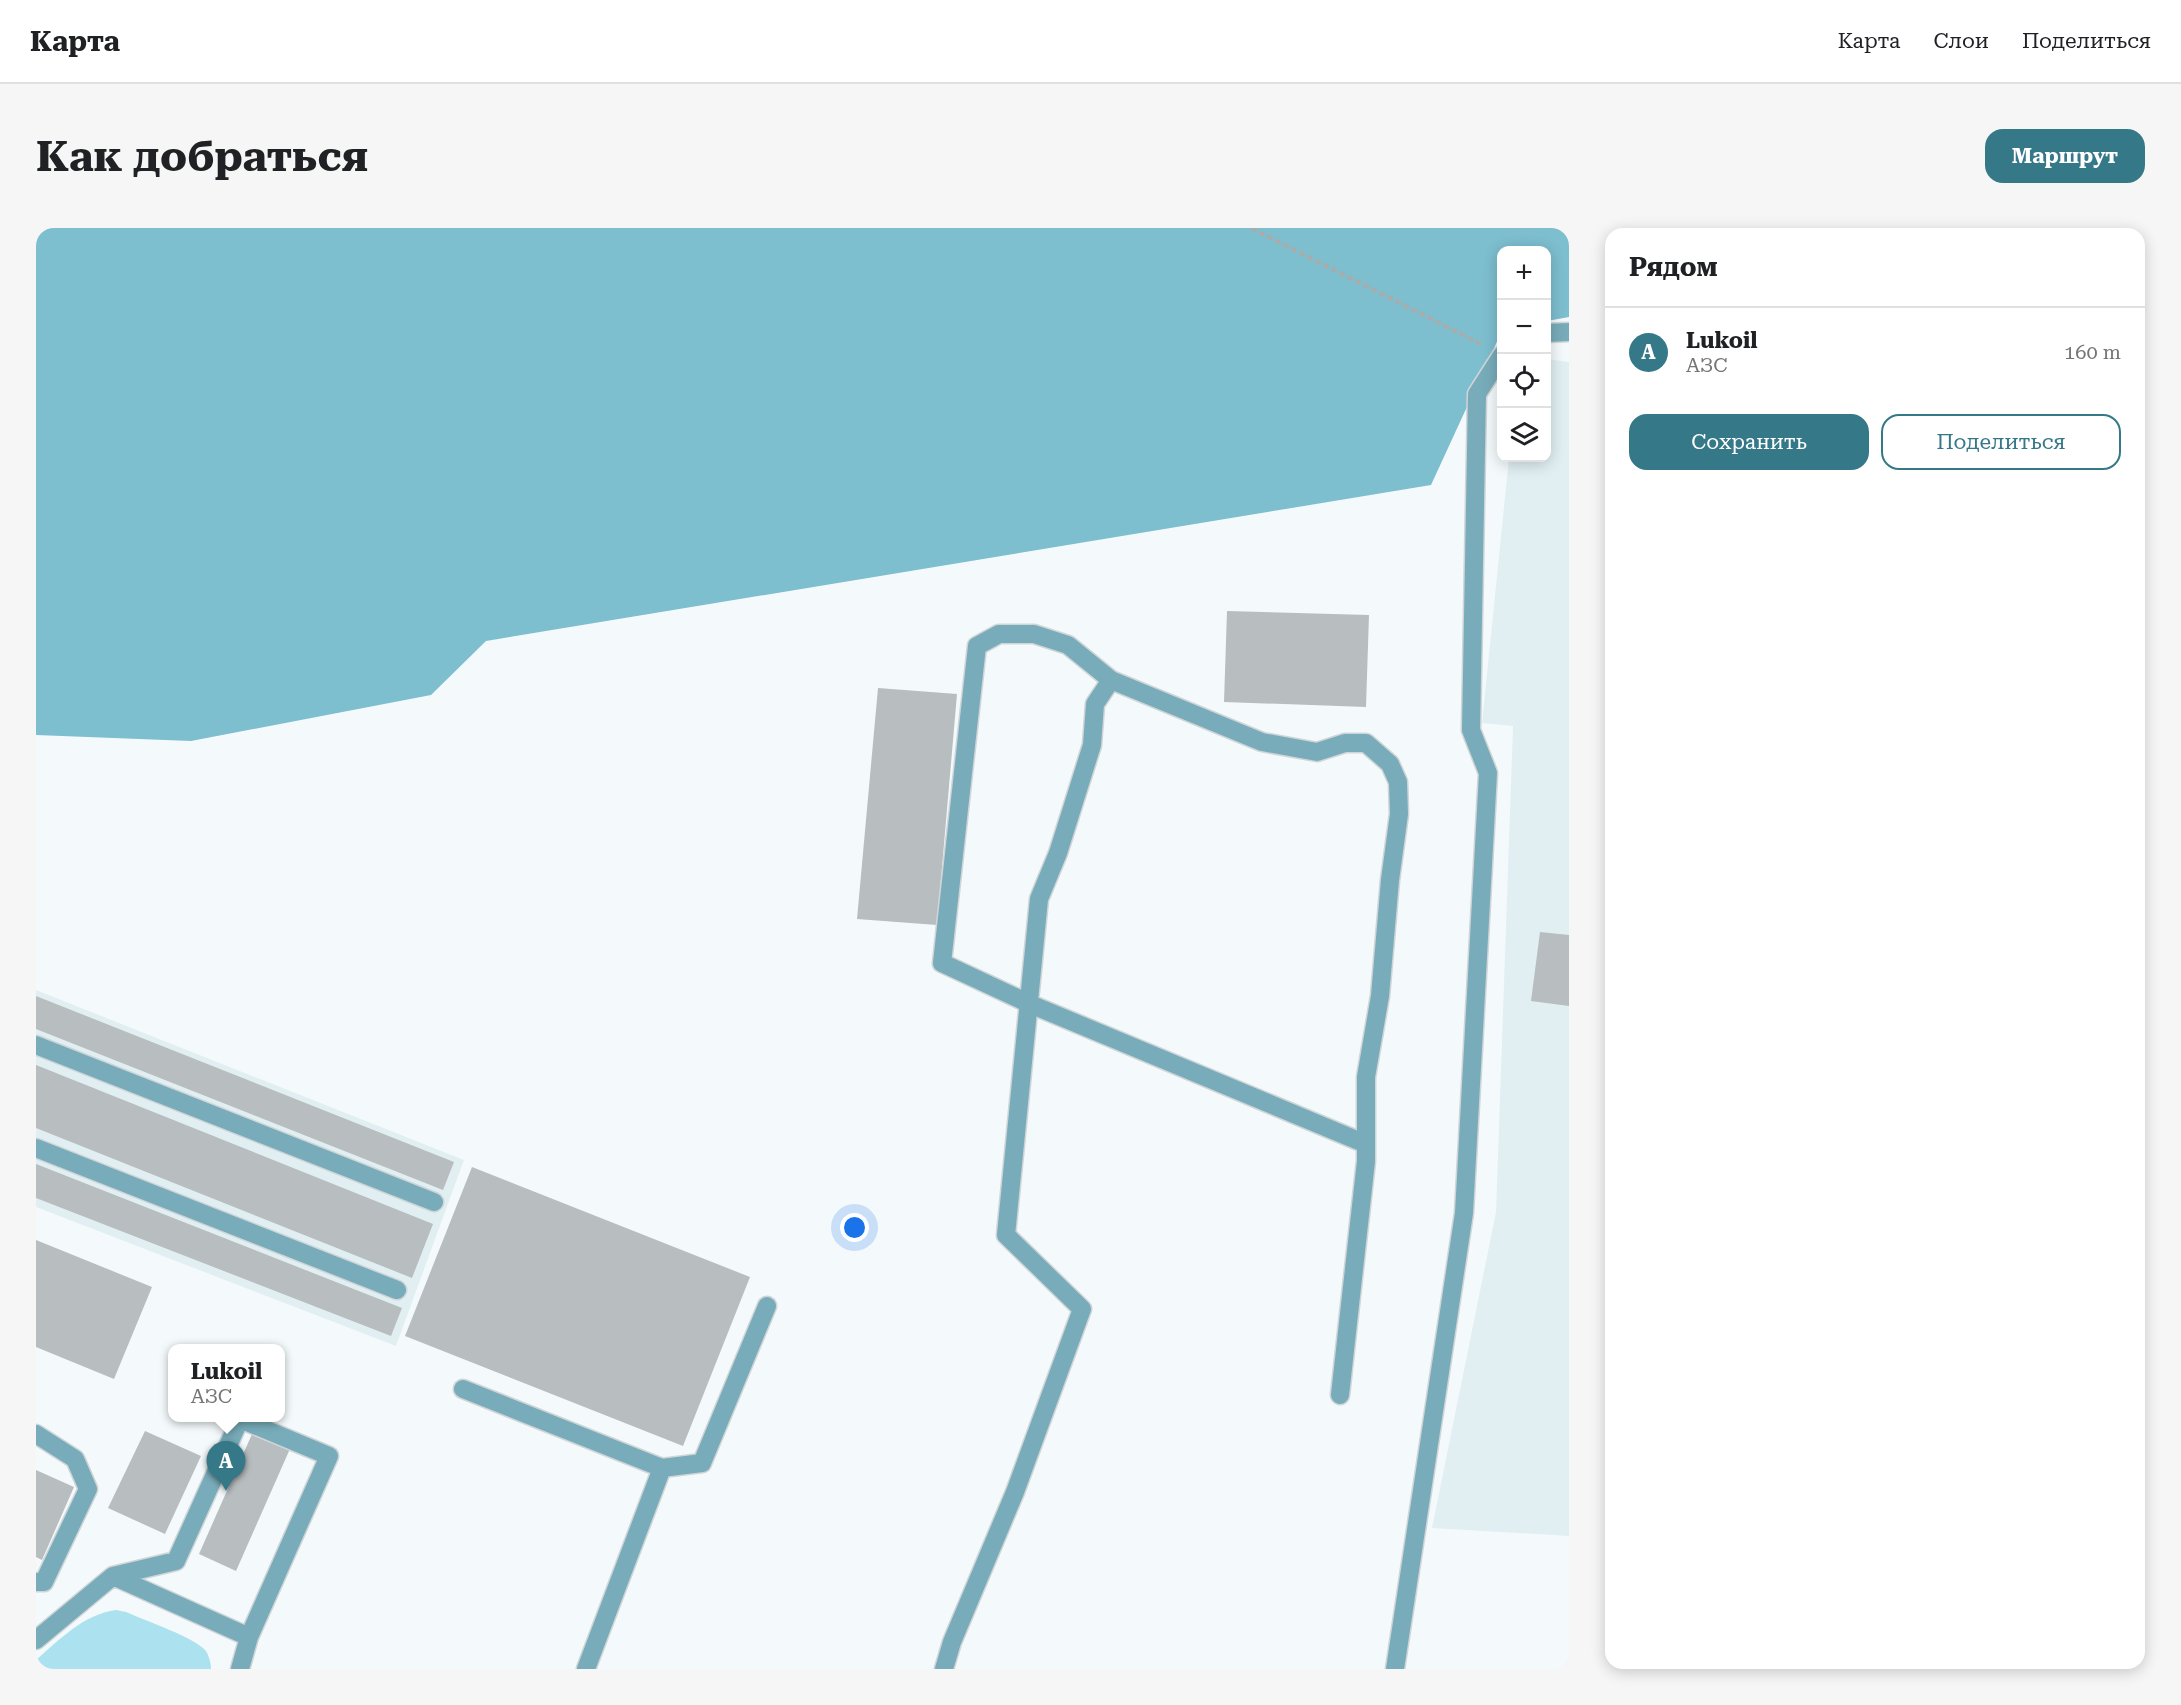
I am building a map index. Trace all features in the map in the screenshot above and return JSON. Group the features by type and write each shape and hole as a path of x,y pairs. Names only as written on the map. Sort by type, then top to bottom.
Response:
{"lane":[{"path":"1551,333 1569,332"},
{"path":"1395,1669 1464,1214 1488,774 1471,730 1477,394 1496,352"},
{"path":"1340,1395 1366,1161 1366,1144 1366,1077 1380,996 1390,880 1399,814 1398,782 1390,764 1366,743 1345,743 1317,752 1262,742 1111,680 1068,645 1034,634 999,634 977,646 942,963 1030,1004 1366,1144"},
{"path":"944,1669 952,1642 1015,1492 1082,1309 1006,1234 1039,899 1058,853 1092,745 1095,704 1111,680"},
{"path":"36,1045 434,1202"},
{"path":"36,1148 397,1290"},
{"path":"463,1389 662,1468 702,1463 767,1306"},
{"path":"36,1640 113,1576 176,1561 239,1422"},
{"path":"240,1669 249,1637 329,1456 247,1422"},
{"path":"36,1434 75,1459 88,1489 44,1582 36,1582"},
{"path":"586,1669 662,1468"},
{"path":"113,1576 249,1637"}],"path":[{"path":"1251,228 1496,352"}],"shaded area":[{"path":"36,228 1569,228 1569,317 1551,320 1551,246 1497,246 1497,342 1431,485 486,641 431,695 191,741 36,735"},
{"path":"1551,360 1569,362 1569,1536 1432,1528 1496,1212 1513,726 1482,723 1509,462 1551,462"},
{"path":"36,990 464,1160 396,1346 36,1207"},
{"path":"116,1610 126,1612 192,1641 206,1651 211,1669 36,1669 36,1660 63,1636 93,1617"}],"building":[{"path":"1227,611 1369,615 1366,707 1224,702"},
{"path":"878,688 957,694 937,925 857,919"},
{"path":"1540,932 1569,935 1569,1006 1531,1001"},
{"path":"36,996 454,1162 443,1190 36,1029"},
{"path":"36,1065 433,1224 412,1278 36,1128"},
{"path":"36,1164 402,1308 391,1336 36,1198"},
{"path":"472,1167 750,1277 683,1446 405,1336"},
{"path":"36,1240 152,1287 114,1379 36,1347"},
{"path":"256,1425 293,1442 236,1571 199,1554"},
{"path":"145,1431 201,1456 165,1534 108,1508"},
{"path":"36,1470 74,1487 42,1560 36,1557"}],"place":[{"name":"Lukoil","path":"226,1491"}]}
